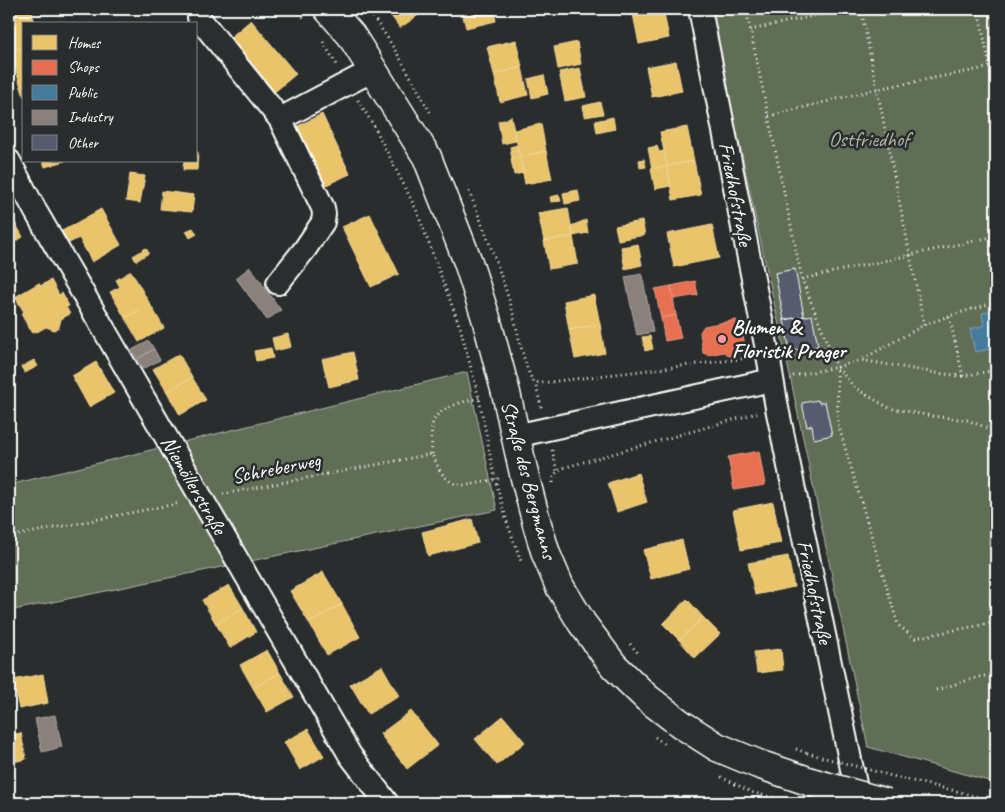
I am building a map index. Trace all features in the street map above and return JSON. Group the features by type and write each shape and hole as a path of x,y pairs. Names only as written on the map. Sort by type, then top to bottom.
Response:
{"main road":[{"name":"Straße des Bergmanns","path":"328,9 351,34 427,157 468,262 486,318 506,393 536,524 560,587 582,623 614,666 647,698 681,724 717,747 758,764 814,783 886,803"}],"street":[{"name":"Friedhofstraße","path":"700,9 777,408 859,803"},
{"path":"199,18 280,119 323,208 323,222 305,249 278,283"},
{"path":"280,119 373,70"},
{"name":"Niemöllerstraße","path":"9,161 36,212 350,754 388,803"},
{"path":"515,436 772,380"}],"path":[{"path":"746,9 802,279 837,367 855,388 889,408 967,420 996,430"},
{"path":"750,30 845,9"},
{"path":"860,9 924,325"},
{"path":"978,9 996,96"},
{"path":"769,116 877,90 996,66"},
{"path":"802,279 996,236"},
{"path":"772,380 837,367 861,360 924,325 996,302"},
{"path":"512,310 528,372 534,382 541,383 768,355"},
{"path":"949,316 963,376"},
{"path":"861,360 936,374 963,376 996,370"},
{"path":"837,367 838,424 898,626 914,638 996,622"},
{"path":"471,400 451,406 441,412 433,421 432,454 445,478 455,484 464,486 489,481"},
{"path":"554,488 554,475 557,471 566,467 777,408"},
{"name":"Schreberweg","path":"9,537 432,454"},
{"path":"629,643 641,656"},
{"path":"936,690 996,674"},
{"path":"790,747 903,779 996,802"}],"green space":[{"name":"Ostfriedhof","path":"710,9 996,9 996,783 868,747"},
{"path":"467,372 497,510 9,611 9,485"}],"building: Homes":[{"path":"9,9 31,9 34,22 22,22 22,48 9,51"},
{"path":"386,9 427,9 400,28"},
{"path":"494,9 496,21 466,28 463,16"},
{"path":"632,9 663,9 669,38 639,44"},
{"path":"251,20 296,74 271,95 226,41"},
{"path":"516,40 522,67 494,74 487,47"},
{"path":"577,42 581,64 558,69 554,47"},
{"path":"22,48 22,90 10,51"},
{"path":"676,61 682,91 652,97 646,67"},
{"path":"522,67 528,95 500,102 494,74"},
{"path":"580,68 586,97 565,101 559,72"},
{"path":"544,75 548,94 532,98 528,79"},
{"path":"600,102 603,114 585,117 583,106"},
{"path":"322,114 350,174 322,187 294,128"},
{"path":"511,116 516,141 502,144 498,121 505,120"},
{"path":"613,117 615,129 597,133 595,121"},
{"path":"541,124 546,151 520,157 514,130"},
{"path":"687,127 694,161 667,166 660,132"},
{"path":"517,145 520,157 512,159 510,147"},
{"path":"657,146 659,152 664,151 667,166 652,169 648,148"},
{"path":"546,151 552,179 525,184 520,157"},
{"path":"520,157 523,173 514,175 511,159"},
{"path":"644,159 646,167 640,168 639,160"},
{"path":"694,161 701,195 673,200 667,166"},
{"path":"43,162 62,162 45,167"},
{"path":"184,162 197,162 197,170 183,170"},
{"path":"667,166 671,186 655,189 651,169"},
{"path":"130,174 145,176 140,203 126,201"},
{"path":"578,190 580,201 565,204 563,193"},
{"path":"162,191 194,195 192,212 160,209"},
{"path":"559,195 561,201 551,202 550,197"},
{"path":"568,208 573,236 544,241 538,213"},
{"path":"101,209 121,245 92,262 79,238 69,243 62,231"},
{"path":"9,212 23,237 9,245"},
{"path":"370,214 399,274 371,287 342,227"},
{"path":"586,220 588,233 573,236 571,226"},
{"path":"642,221 645,235 618,240 615,226"},
{"path":"712,225 719,258 674,267 667,234"},
{"path":"193,228 197,234 190,238 186,231"},
{"path":"573,236 578,264 549,269 544,241"},
{"path":"638,244 642,265 625,269 621,247"},
{"path":"146,248 149,253 136,261 133,256"},
{"path":"131,271 150,304 125,318 110,292 120,287 116,280"},
{"path":"51,280 59,295 62,293 69,306 66,307 70,314 61,319 59,327 54,330 46,327 32,333 21,314 24,312 15,297 39,283 40,286"},
{"path":"594,295 600,324 569,330 564,301"},
{"path":"150,304 164,328 139,342 125,318"},
{"path":"600,324 605,353 575,359 569,330"},
{"path":"288,334 291,347 275,351 272,338"},
{"path":"650,336 653,349 645,351 642,337"},
{"path":"271,348 273,358 256,361 254,351"},
{"path":"353,352 359,380 329,387 322,359"},
{"path":"179,354 192,377 167,392 153,369"},
{"path":"34,360 38,366 25,373 21,367"},
{"path":"96,362 114,393 89,407 72,376"},
{"path":"192,377 206,400 180,415 167,392"},
{"path":"638,473 647,502 617,512 608,483"},
{"path":"773,502 781,543 741,550 733,510"},
{"path":"472,519 478,543 428,556 422,532"},
{"path":"682,540 689,569 651,579 643,550"},
{"path":"788,556 794,587 755,595 748,563"},
{"path":"323,572 342,604 309,623 290,591"},
{"path":"229,585 243,608 216,624 202,600"},
{"path":"687,599 703,617 679,640 663,624"},
{"path":"342,604 360,637 327,655 309,623"},
{"path":"243,608 256,632 230,648 216,624"},
{"path":"703,617 720,634 695,658 679,640"},
{"path":"781,649 783,670 757,673 754,652"},
{"path":"267,650 280,673 253,688 240,665"},
{"path":"382,666 399,696 368,714 350,684"},
{"path":"280,673 294,697 267,712 253,688"},
{"path":"43,674 48,703 19,709 13,680"},
{"path":"411,711 438,745 407,769 380,734"},
{"path":"503,716 525,742 497,765 475,739"},
{"path":"308,729 324,756 300,770 284,742"},
{"path":"21,733 26,759 9,763 9,735"}],"building: Shops":[{"path":"695,281 698,295 674,299 671,286"},
{"path":"671,286 676,315 661,318 655,289"},
{"path":"676,315 681,338 665,341 661,318"},
{"name":"Blumen & Floristik Prager","path":"736,320 741,324 745,347 741,353 729,356 724,352 708,355 703,353 700,332 704,326"},
{"path":"759,451 765,485 734,490 728,457"}],"building: Public":[{"path":"996,310 996,360 993,361 990,349 975,352 970,329 984,326 982,313"}],"building: Industry":[{"path":"250,267 281,310 267,320 236,278"},
{"path":"642,274 653,332 637,335 625,277"},
{"path":"149,341 154,349 137,359 132,350"},
{"path":"154,349 160,360 143,369 137,359"},
{"path":"55,715 62,747 42,752 35,719"}],"building: Other":[{"path":"795,269 804,316 784,320 775,273"},
{"path":"812,315 818,346 790,351 784,320"},
{"path":"996,398 996,417 993,418 990,399"},
{"path":"818,400 819,403 825,402 832,435 814,439 812,425 807,427 802,403"}],"place":[{"name":"Blumen & Floristik Prager","path":"722,339"}]}
